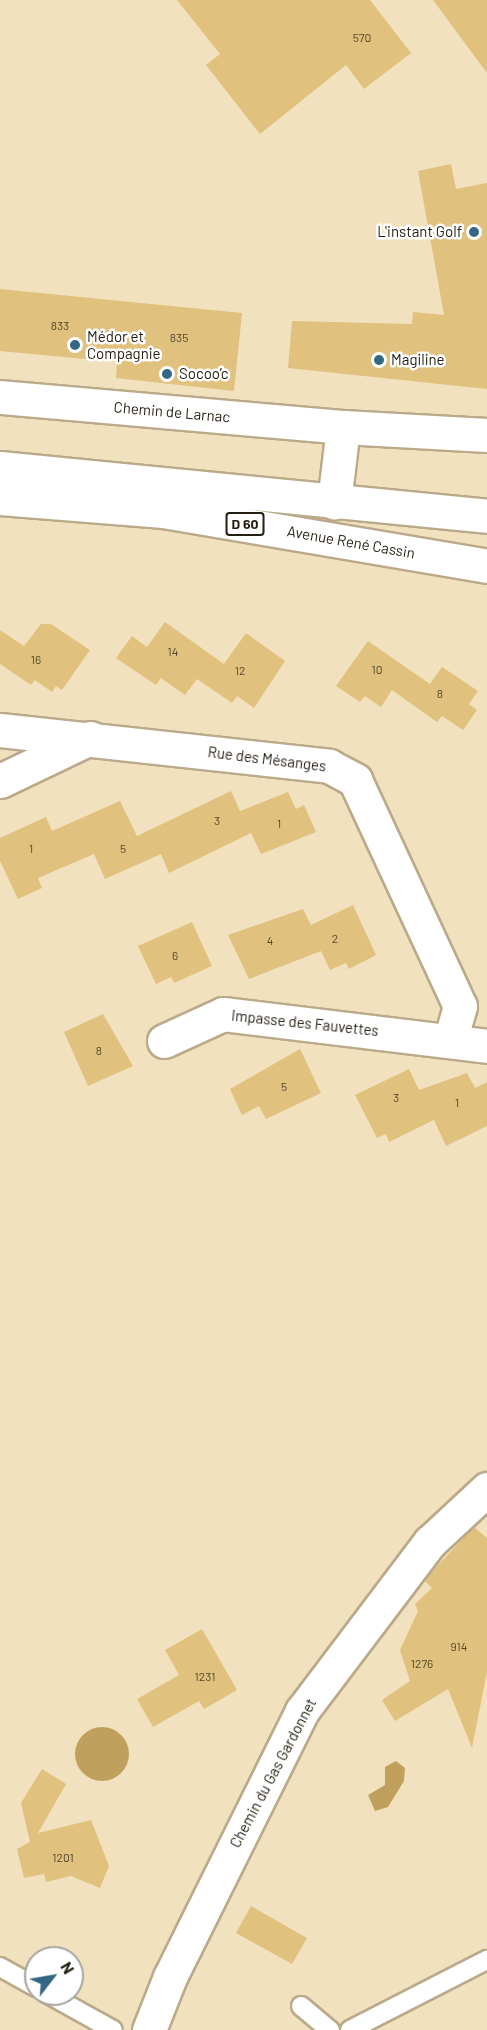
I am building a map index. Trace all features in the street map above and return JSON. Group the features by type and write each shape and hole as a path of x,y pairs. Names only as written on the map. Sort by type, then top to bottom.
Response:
{"street":[{"name":"Chemin de Larnac","path":"0,397 343,427 487,435"},
{"path":"334,502 343,427"},
{"name":"D 60","path":"0,468 487,516"},
{"name":"Avenue René Cassin","path":"0,498 163,511 487,566"},
{"name":"Rue des Mésanges","path":"0,730 90,738 329,766 355,780 473,1008 450,1041"},
{"path":"0,781 90,738"},
{"name":"Impasse des Fauvettes","path":"164,1041 223,1014 450,1041"},
{"path":"450,1041 487,1046"},
{"name":"Chemin du Gas Gardonnet","path":"149,2030 170,1977 302,1711 430,1542 487,1489"}],"lane":[{"path":"351,2030 487,1960"},
{"path":"0,1967 24,1980"},
{"path":"70,2006 113,2030"},
{"path":"301,2006 330,2030"}],"shaded area":[{"path":"102,1727 112,1729 121,1735 127,1744 129,1754 127,1764 121,1773 112,1779 102,1781 92,1779 83,1773 77,1764 75,1754 77,1744 83,1735 92,1729"},
{"path":"396,1761 405,1768 404,1781 388,1807 375,1811 368,1795 385,1785 385,1767"}],"building":[{"path":"177,0 370,0 411,53 364,89 346,65 260,134 206,65 220,54"},
{"path":"433,0 487,0 487,73"},
{"path":"451,164 456,189 487,183 487,389 288,368 292,321 412,324 413,312 444,315 418,171"},
{"path":"0,289 242,313 234,391 116,378 117,362 0,351"},
{"path":"165,622 224,664 246,633 285,661 254,708 237,696 232,703 197,679 185,695 161,678 156,685 116,658 132,636 147,647"},
{"path":"41,624 51,624 90,650 62,690 56,686 52,692 35,680 31,685 0,664 0,630 24,646"},
{"path":"368,641 430,684 442,667 478,691 469,704 477,710 463,730 442,716 437,722 392,690 381,707 365,696 360,702 336,686"},
{"path":"231,791 240,811 288,792 296,809 304,805 316,832 261,854 251,833 169,873 161,854 105,879 94,854 38,878 42,888 18,899 0,861 0,838 46,817 52,831 120,801 137,836"},
{"path":"353,905 376,955 349,969 346,963 330,970 321,951 249,979 228,935 303,909 311,925"},
{"path":"192,922 212,966 174,983 171,977 156,984 138,946"},
{"path":"103,1014 133,1066 88,1086 64,1032"},
{"path":"300,1049 321,1093 266,1119 259,1106 242,1115 230,1089"},
{"path":"409,1069 419,1090 467,1073 475,1088 487,1082 487,1126 446,1146 434,1120 389,1142 386,1134 377,1138 355,1095"},
{"path":"474,1527 487,1538 487,1672 472,1748 448,1689 395,1721 382,1700 410,1681 400,1650 418,1611 415,1604 432,1588 424,1580"},
{"path":"202,1629 237,1690 204,1709 199,1701 153,1727 137,1699 179,1675 165,1650"},
{"path":"42,1769 66,1784 38,1833 91,1820 109,1866 100,1888 71,1876 46,1882 44,1874 24,1878 17,1849 30,1842 21,1803"},
{"path":"251,1906 307,1938 292,1964 236,1933"}],"place":[{"name":"L'instant Golf","path":"474,232"},
{"name":"Médor et Compagnie","path":"75,345"},
{"name":"Magiline","path":"379,360"},
{"name":"Socoo’c","path":"167,374"}]}
